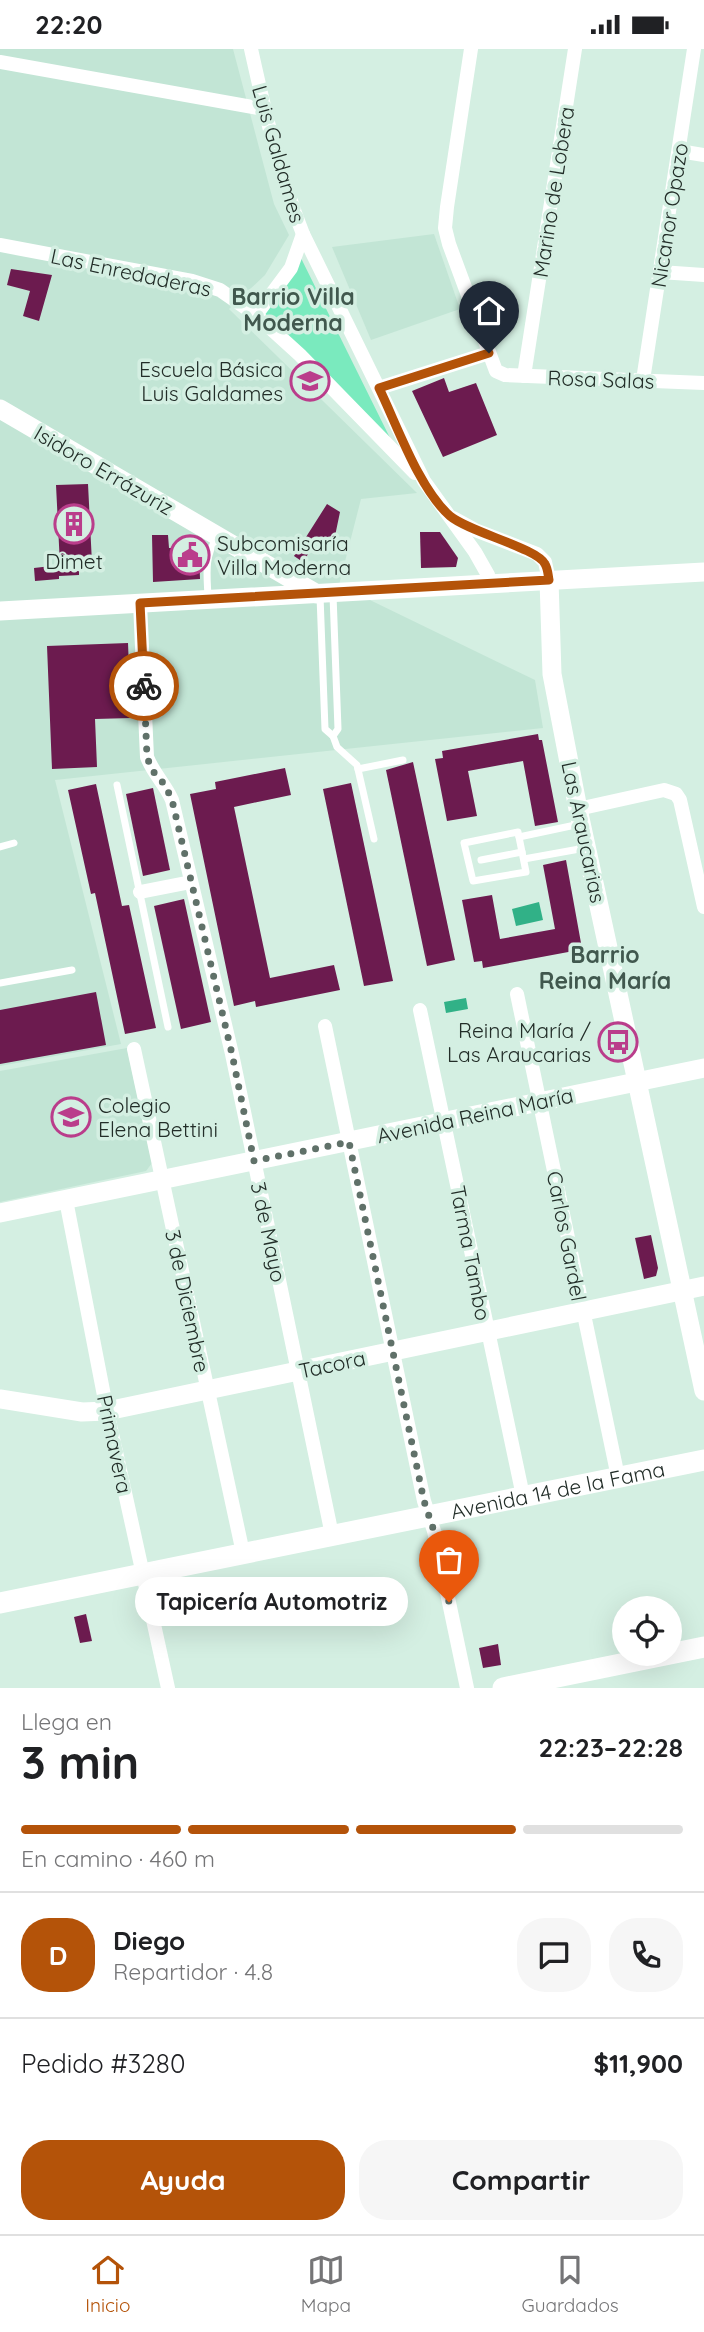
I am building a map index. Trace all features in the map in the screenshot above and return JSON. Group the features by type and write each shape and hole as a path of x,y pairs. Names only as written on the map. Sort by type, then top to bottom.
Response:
{"main road":[{"name":"Avenida 14 de la Fama","path":"0,1603 704,1459"},
{"path":"503,1688 704,1647"}],"street":[{"name":"Luis Galdames","path":"251,49 287,193 303,233 424,481 484,567 490,583"},
{"path":"379,388 489,353 445,228 471,49"},
{"name":"Marino de Lobera","path":"524,376 575,49"},
{"name":"Nicanor Opazo","path":"643,380 694,49"},
{"path":"0,61 264,109"},
{"path":"679,151 704,155"},
{"path":"256,315 291,268 303,233"},
{"name":"Las Enredaderas","path":"0,245 204,284 230,295 300,355 424,481"},
{"path":"660,272 704,275"},
{"name":"Rosa Salas","path":"489,353 499,373 704,383"},
{"name":"Isidoro Errázuriz","path":"0,409 270,568 324,594"},
{"name":"Luis Galdames","path":"450,516 475,530 537,555 545,562 549,580"},
{"path":"268,597 275,590 277,581 275,572 270,568"},
{"path":"0,611 704,572"},
{"name":"Las Araucarias","path":"549,580 552,674 579,817 704,1391"},
{"name":"3 de Mayo","path":"140,603 147,757 152,770 165,785 172,800 232,1054 331,1535"},
{"path":"579,817 664,790 676,794 680,800 704,907"},
{"path":"140,892 191,881"},
{"name":"Carlos Gardel","path":"517,994 618,1477"},
{"name":"Tarma Tambo","path":"419,1010 523,1496"},
{"path":"325,1025 424,1501 434,1531 467,1688"},
{"name":"3 de Diciembre","path":"134,1049 243,1553"},
{"name":"Avenida Reina María","path":"0,1213 704,1068"},
{"name":"Primavera","path":"65,1200 107,1411 168,1688"},
{"name":"Tacora","path":"0,1399 82,1412 107,1411 704,1286"}],"lane":[{"path":"208,600 207,563 209,551 218,537"},
{"path":"324,594 324,729 333,736 337,747 357,765 374,839"},
{"path":"324,594 338,729 333,736"},
{"path":"358,769 403,760"},
{"path":"117,785 168,1027"},
{"path":"519,837 579,817"},
{"path":"518,832 519,837 526,871 473,881 464,842 518,832"},
{"path":"0,847 14,843"},
{"path":"481,860 586,847"},
{"path":"0,983 72,970"}],"shaded area":[{"path":"0,49 233,49 274,204 289,235 265,275 229,309 417,493 361,499 339,585 535,680 543,728 55,780 121,1044 0,1066"},
{"path":"434,234 460,309 371,340 332,247"},
{"path":"296,248 392,442 243,306 272,287"},
{"path":"539,902 543,920 516,926 512,909"},
{"path":"466,998 468,1009 446,1013 444,1002"},
{"name":"Colegio Elena Bettini","path":"127,1048 152,1163 146,1171 0,1202 0,1071"}],"building":[{"path":"11,269 52,275 39,321 23,316 30,291 7,285"},
{"path":"444,378 449,392 476,383 497,435 443,457 412,391"},
{"name":"Dimet","path":"88,484 92,563 79,564 79,575 35,581 34,568 60,565 56,485"},
{"path":"327,504 340,512 335,536 324,540 319,537 303,562 294,556"},
{"path":"420,532 440,532 458,558 456,567 421,568"},
{"name":"Subcomisaría Villa Moderna","path":"152,535 168,535 169,548 199,547 200,579 153,582"},
{"path":"128,643 131,718 95,719 97,767 52,769 47,646"},
{"path":"538,734 539,740 542,740 558,822 535,826 523,761 468,771 477,816 447,821 435,759 443,758 442,751"},
{"path":"413,762 455,960 427,966 386,770"},
{"path":"285,768 291,795 234,807 270,978 334,965 340,990 256,1007 255,1001 234,1006 190,794 216,789 215,782"},
{"path":"351,783 393,981 364,986 323,789"},
{"path":"96,784 122,906 129,905 156,1028 125,1034 95,893 91,894 68,790"},
{"path":"153,788 170,870 143,876 126,794"},
{"path":"566,860 581,943 578,943 579,950 483,968 482,961 474,962 462,900 492,895 500,939 555,929 543,865"},
{"path":"184,899 211,1022 181,1029 154,906"},
{"path":"96,992 106,1045 0,1064 0,1010"},
{"path":"651,1235 658,1268 656,1276 644,1279 635,1238"},
{"path":"86,1614 92,1641 80,1643 74,1617"},
{"path":"498,1644 501,1665 483,1668 479,1648"}],"way so far":[{"path":"144,686 147,757 152,770 165,785 172,800 232,1054 254,1161 349,1142 424,1501 434,1531 449,1602"}],"place":[{"name":"Escuela Básica Luis Galdames","path":"310,381"},
{"name":"Dimet","path":"74,524"},
{"name":"Subcomisaría Villa Moderna","path":"190,555"},
{"name":"Reina María / Las Araucarias","path":"618,1042"},
{"name":"Colegio Elena Bettini","path":"71,1117"},
{"name":"Tapicería Automotriz","path":"449,1602"}],"district":[{"name":"Barrio Villa Moderna","path":"293,309"},
{"name":"Barrio Reina María","path":"605,967"}],"route":[{"path":"144,686 140,603 549,580 545,562 537,555 475,530 450,516 424,481 379,388 489,353"}]}
